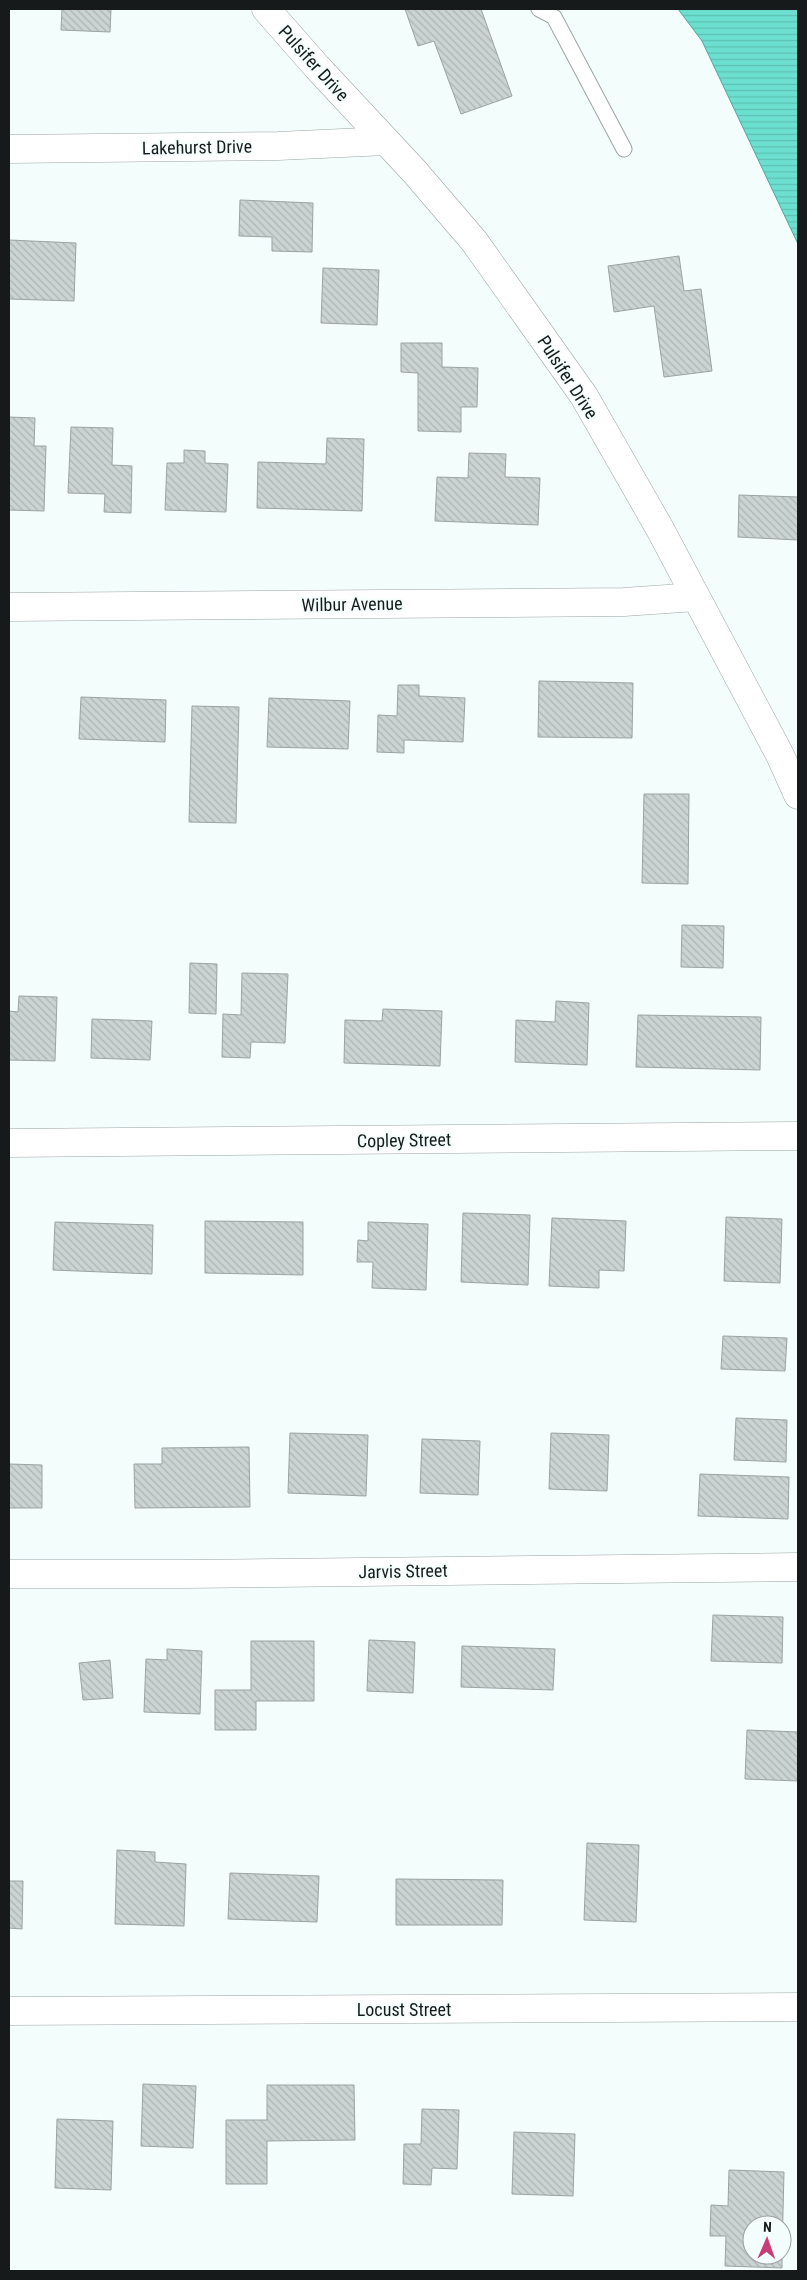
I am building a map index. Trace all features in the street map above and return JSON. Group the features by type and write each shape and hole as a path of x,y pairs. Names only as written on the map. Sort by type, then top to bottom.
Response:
{"street":[{"name":"Pulsifer Drive","path":"266,9 414,171 474,241 584,396 660,529 780,755 798,795"},
{"name":"Lakehurst Drive","path":"9,149 278,146 386,141"},
{"name":"Wilbur Avenue","path":"9,607 624,602 696,598"},
{"name":"Copley Street","path":"9,1143 798,1136"},
{"name":"Jarvis Street","path":"9,1574 186,1574 798,1567"},
{"name":"Locust Street","path":"9,2011 798,2007"}],"lane":[{"path":"539,9 554,17 624,150"}],"shaded area":[{"path":"678,9 798,9 798,244 702,41"}],"building":[{"path":"62,9 111,9 110,32 61,30"},
{"path":"405,9 481,9 512,96 461,114 434,41 418,46"},
{"path":"240,200 313,203 312,252 272,251 272,237 239,236"},
{"path":"9,240 76,243 74,301 9,299"},
{"path":"679,256 684,291 701,289 712,371 664,377 654,306 614,312 608,266"},
{"path":"323,268 379,270 377,325 321,323"},
{"path":"401,343 442,343 442,367 478,368 477,407 461,407 461,432 418,431 418,373 401,372"},
{"path":"9,417 35,418 34,446 46,446 44,511 9,510"},
{"path":"71,427 113,428 112,465 132,466 131,513 104,512 105,494 68,493"},
{"path":"327,438 364,439 362,511 257,508 258,462 326,464"},
{"path":"184,450 205,451 205,463 228,464 226,512 165,510 167,463 184,463"},
{"path":"469,453 506,454 505,477 540,478 538,525 435,521 437,477 468,478"},
{"path":"739,495 798,497 798,540 738,537"},
{"path":"539,681 633,683 632,738 538,737"},
{"path":"398,685 419,685 419,696 465,698 463,742 404,740 404,753 377,752 378,715 397,716"},
{"path":"81,697 166,700 165,742 79,739"},
{"path":"269,698 350,701 348,749 267,747"},
{"path":"192,706 239,707 236,823 189,822"},
{"path":"644,794 689,794 688,884 642,883"},
{"path":"682,925 724,926 723,968 681,967"},
{"path":"190,963 217,964 216,1014 189,1013"},
{"path":"242,973 288,974 285,1043 251,1042 250,1058 222,1057 223,1014 241,1015"},
{"path":"19,996 57,997 55,1061 9,1060 9,1011 18,1012"},
{"path":"556,1001 589,1003 587,1065 515,1062 516,1020 555,1022"},
{"path":"383,1009 442,1011 440,1066 344,1063 345,1020 382,1021"},
{"path":"638,1015 761,1017 760,1070 636,1067"},
{"path":"92,1019 152,1021 150,1060 91,1058"},
{"path":"463,1213 530,1215 528,1285 461,1282"},
{"path":"726,1217 782,1219 780,1283 724,1281"},
{"path":"552,1218 626,1221 624,1271 599,1270 599,1288 549,1286"},
{"path":"205,1221 303,1222 303,1275 205,1273"},
{"path":"55,1222 153,1225 152,1274 53,1270"},
{"path":"368,1222 428,1224 426,1290 372,1288 373,1262 357,1262 358,1240 368,1241"},
{"path":"723,1336 787,1338 785,1371 721,1369"},
{"path":"736,1418 787,1420 786,1462 734,1460"},
{"path":"290,1433 368,1435 366,1496 288,1493"},
{"path":"551,1433 609,1435 607,1491 549,1489"},
{"path":"422,1439 480,1441 478,1495 420,1493"},
{"path":"249,1447 250,1507 135,1508 134,1464 162,1464 162,1448"},
{"path":"9,1464 42,1465 42,1508 9,1508"},
{"path":"700,1474 789,1477 788,1519 698,1516"},
{"path":"713,1615 783,1617 782,1663 711,1661"},
{"path":"369,1640 415,1642 413,1693 367,1691"},
{"path":"251,1641 314,1641 314,1701 256,1701 256,1730 215,1730 215,1690 251,1690"},
{"path":"462,1646 555,1649 553,1690 461,1687"},
{"path":"167,1649 202,1651 200,1714 144,1712 146,1659 167,1660"},
{"path":"110,1660 113,1698 83,1700 79,1663"},
{"path":"747,1730 798,1732 798,1781 745,1779"},
{"path":"587,1843 639,1845 636,1922 584,1920"},
{"path":"117,1850 155,1852 155,1862 186,1864 184,1926 115,1924"},
{"path":"230,1873 319,1876 317,1922 228,1919"},
{"path":"396,1879 503,1880 502,1925 396,1925"},
{"path":"9,1881 23,1881 22,1929 9,1928"},
{"path":"143,2084 196,2086 193,2148 141,2146"},
{"path":"267,2085 354,2085 355,2140 267,2141 267,2184 226,2184 226,2120 267,2120"},
{"path":"422,2109 459,2110 457,2169 432,2168 431,2185 403,2184 404,2144 421,2144"},
{"path":"57,2119 113,2121 111,2190 55,2188"},
{"path":"514,2132 575,2134 573,2196 512,2194"},
{"path":"729,2170 784,2172 783,2215 742,2215 742,2265 782,2265 782,2268 725,2266 726,2236 710,2236 711,2205 728,2206"}]}
